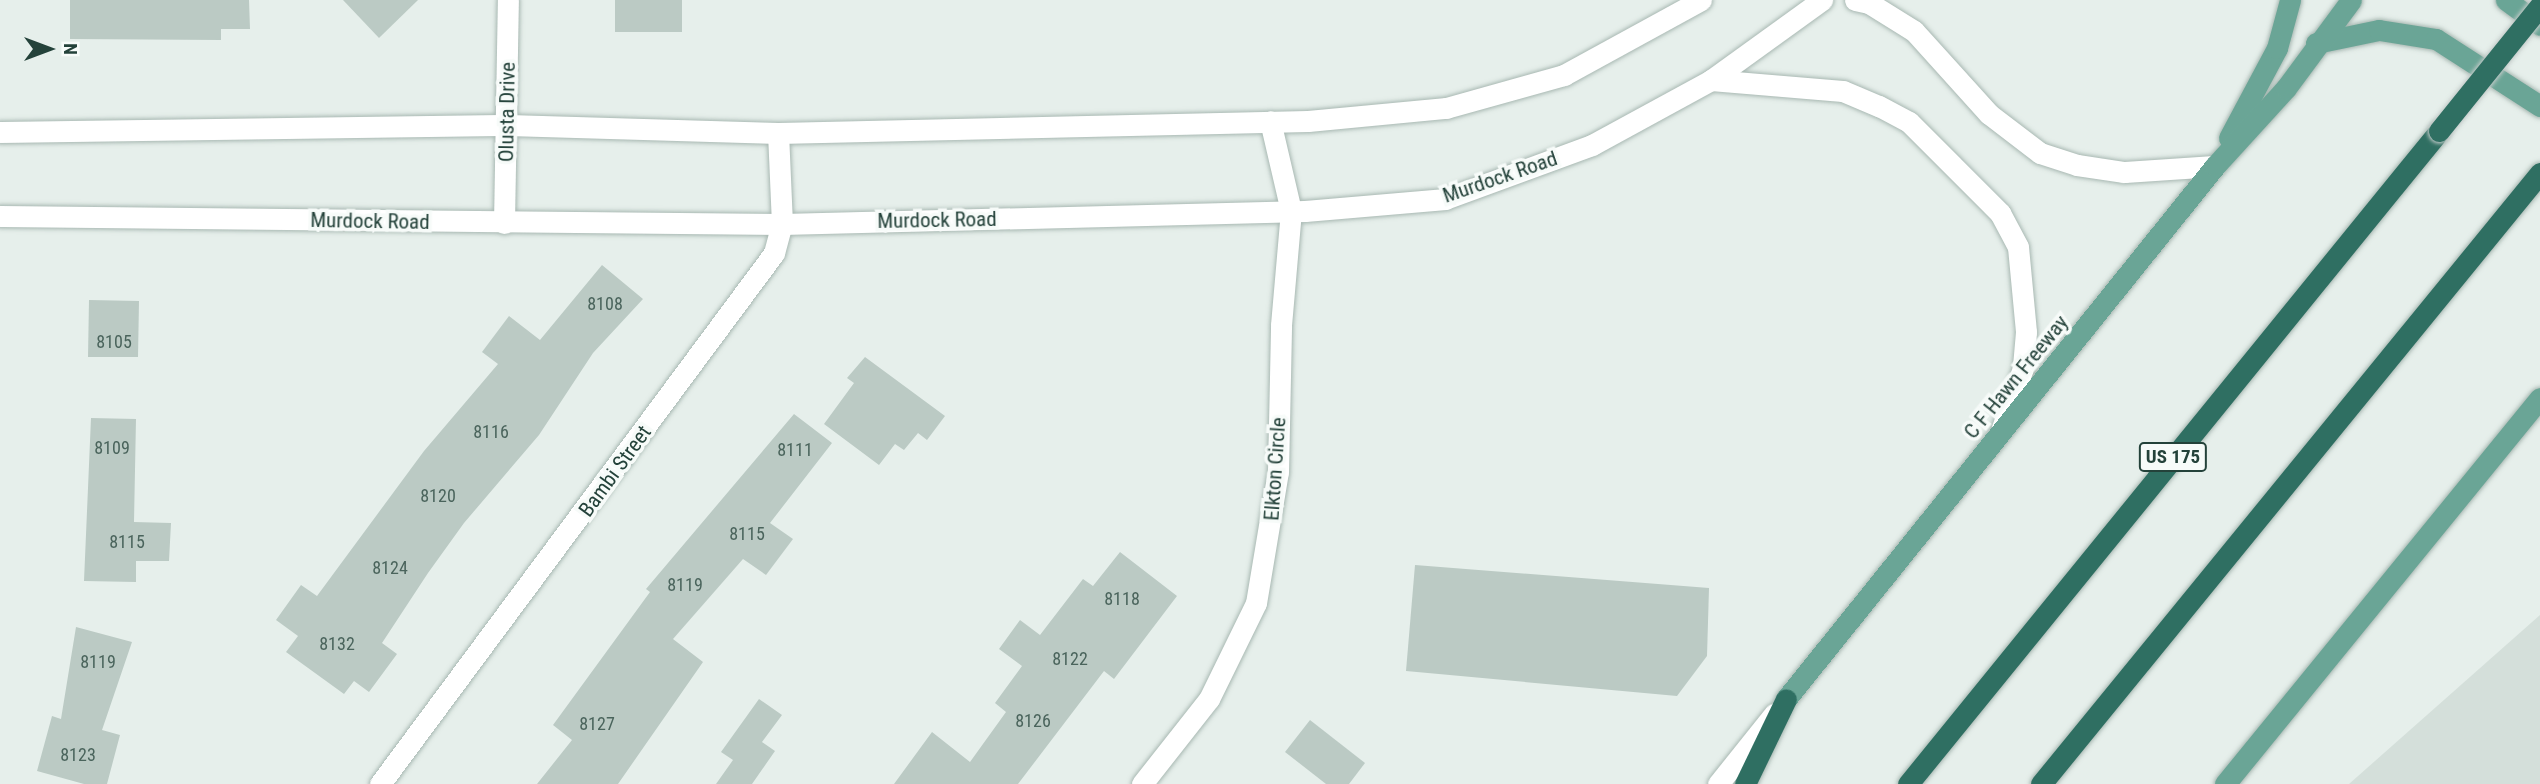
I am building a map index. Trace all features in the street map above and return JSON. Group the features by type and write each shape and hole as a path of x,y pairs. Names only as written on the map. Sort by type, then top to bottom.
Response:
{"highway":[{"name":"US 175","path":"1908,784 2540,6"},
{"path":"2041,784 2533,181"},
{"path":"1745,784 1786,699"}],"main road":[{"name":"Olusta Drive","path":"504,223 508,125 508,0"},
{"path":"0,132 508,125 778,133 1270,121 1446,108 1564,75 1701,0"},
{"name":"Murdock Road","path":"0,216 782,224 1291,211 1445,199 1592,145 1711,80 1808,4 1838,0"},
{"path":"1855,0 1869,3 1914,31 1989,114 2040,153 2077,165 2124,172 2215,166 2277,48 2290,0"},
{"name":"C F Hawn Freeway","path":"1718,784 1999,438 2215,166 2286,88 2316,43 2351,0"},
{"path":"2506,0 2540,25"},
{"path":"2316,43 2379,30 2436,39 2540,106"},
{"path":"1711,80 1843,91 1879,106 1909,122 2000,213 2018,247 2026,332 2023,368 1999,438"},
{"name":"Elkton Circle","path":"1142,784 1209,699 1256,603 1278,472 1281,325 1291,211 1270,121"},
{"name":"Bambi Street","path":"380,784 774,253 782,224 778,133"},
{"path":"2224,784 2540,398"}],"shaded area":[{"path":"2540,615 2540,784 2349,784"}],"building":[{"path":"70,0 249,0 250,29 221,29 221,40 70,39"},
{"path":"343,0 418,0 379,38"},
{"path":"615,0 682,0 682,32 615,32"},
{"path":"602,265 643,299 593,353 539,435 464,523 428,573 382,643 397,654 369,692 354,681 344,694 286,652 298,636 276,620 301,585 317,596 424,451 498,364 482,352 509,316 540,340"},
{"path":"89,300 139,301 138,357 88,357"},
{"path":"865,357 945,416 927,440 918,433 904,450 895,444 879,465 824,424 854,383 847,378"},
{"path":"794,414 832,443 770,523 793,539 766,575 743,559 673,639 703,662 618,784 537,784 572,740 553,725 650,592 646,589"},
{"path":"91,418 136,419 134,522 171,523 169,561 136,561 136,582 84,581"},
{"path":"1120,552 1177,596 1114,679 1104,671 1018,784 894,784 932,732 970,762 1006,712 995,703 1022,666 999,649 1020,620 1040,635 1083,579 1093,586"},
{"path":"1415,565 1709,588 1707,656 1677,696 1406,671"},
{"path":"76,627 132,642 102,730 120,735 107,784 84,784 37,771 52,716 61,719"},
{"path":"759,699 782,715 762,742 775,751 752,784 716,784 733,760 721,752"},
{"path":"1310,720 1365,763 1349,784 1326,784 1285,752"}]}
